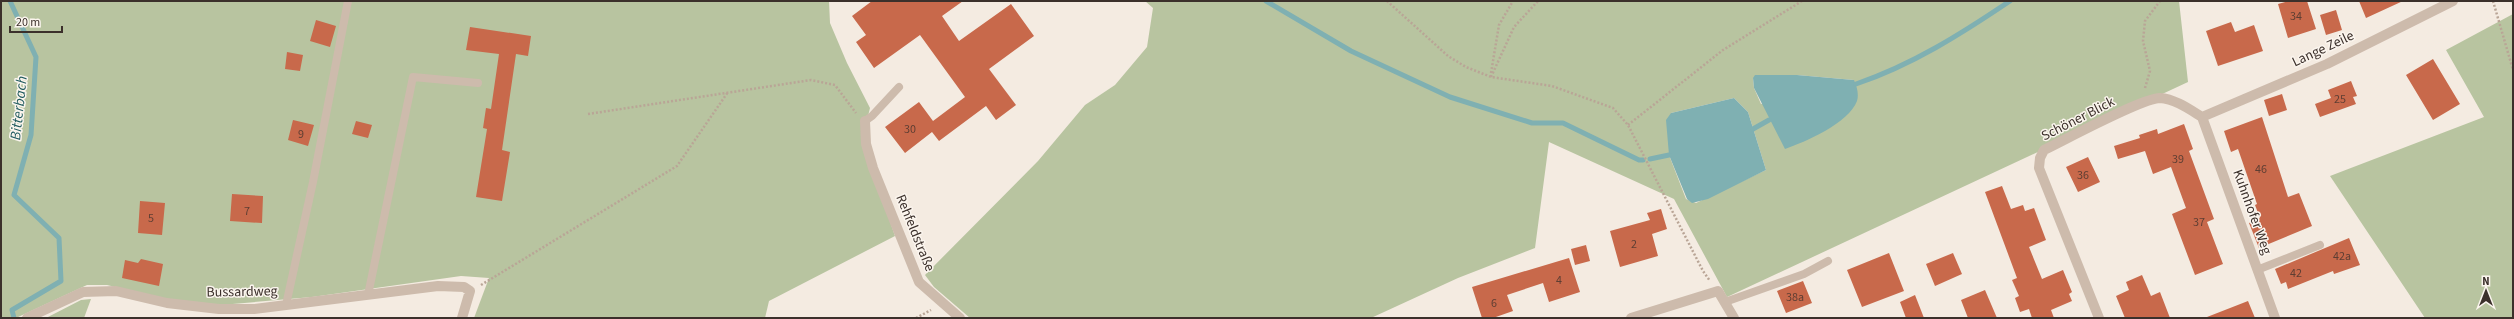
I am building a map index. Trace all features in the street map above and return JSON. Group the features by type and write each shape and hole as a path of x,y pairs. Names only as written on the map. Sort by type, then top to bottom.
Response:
{"street":[{"name":"Lange Zeile","path":"2202,116 2328,64 2453,1"},
{"name":"Schöner Blick","path":"2099,318 2039,168 2040,158 2044,150 2140,104 2159,98 2183,104 2202,116"},
{"name":"Kuhnhofer Weg","path":"2202,116 2275,318"},
{"name":"Rehfeldstraße","path":"865,121 866,144 873,168 919,282 960,318"},
{"name":"Bussardweg","path":"27,318 83,292 116,291 167,303 219,309 286,305 438,286 467,289"},
{"path":"462,318 467,289"},
{"path":"1631,318 1718,290 1734,318"}],"lane":[{"path":"286,305 313,182 348,1"},
{"path":"368,295 413,77 478,83"},
{"path":"865,121 872,116 899,87"},
{"path":"2258,270 2320,245"},
{"path":"1725,302 1804,274 1828,261"}],"path":[{"path":"1387,1 1448,56 1466,67 1490,77 1552,86 1613,108 1628,126 1703,271 1718,290"},
{"path":"1490,77 1499,25 1513,1"},
{"path":"1490,77 1514,27 1538,1"},
{"path":"1628,126 1723,50 1802,1"},
{"path":"2140,104 2150,71 2143,41 2145,21 2160,1"},
{"path":"2493,1 2513,70"},
{"path":"588,114 811,80 835,85 851,108 865,121"},
{"path":"467,289 677,166 728,92"}],"green space":[{"path":"1,1 829,1 830,23 847,63 870,108 862,140 895,236 769,301 765,318 474,318 489,278 461,276 312,297 221,305 165,299 107,285 87,285 16,318 1,318"},
{"path":"1145,1 2179,1 2188,82 1727,297 1674,199 1549,142 1535,248 1458,278 1371,318 970,318 934,287 925,275 1038,161 1085,105 1115,85 1147,47 1153,8","holes":["1797,75 1854,80 1761,104 1754,88 1753,78","1734,98 1748,112 1766,170 1696,203 1686,199 1669,155 1671,113"]},
{"path":"2513,14 2513,318 2425,318 2330,176 2484,117 2446,50"},
{"path":"91,299 84,318 46,318 81,300"}],"water":[{"path":"1755,75 1797,75 1854,80 1858,96 1857,101 1845,117 1826,131 1804,142 1785,149 1754,88 1753,78"},
{"path":"1734,98 1748,112 1766,170 1708,199 1692,203 1687,199 1669,155 1666,120 1671,113"}],"building":[{"path":"872,1 963,1 942,16 959,41 1011,4 1034,36 989,69 1016,105 996,120 986,106 939,141 932,132 905,153 885,127 919,102 933,121 965,97 920,35 874,68 856,42 866,35 852,16"},
{"path":"2289,1 2307,1 2316,29 2288,38 2278,4"},
{"path":"2359,1 2403,1 2366,18"},
{"path":"2336,10 2342,30 2326,35 2320,15"},
{"path":"316,20 336,26 330,47 310,41"},
{"path":"2231,22 2235,32 2254,25 2263,51 2218,66 2206,31"},
{"path":"470,27 531,36 528,56 516,54 502,150 510,152 502,201 476,197 487,129 483,128 486,108 491,109 499,54 466,50"},
{"path":"287,52 303,55 300,71 285,69"},
{"path":"2433,59 2460,104 2433,120 2406,75"},
{"path":"2351,81 2357,96 2353,97 2356,104 2320,117 2315,104 2331,98 2328,90"},
{"path":"2282,94 2287,110 2269,116 2264,100"},
{"path":"2262,117 2288,197 2299,193 2312,226 2259,248 2249,223 2260,218 2255,205 2257,204 2238,149 2231,152 2224,131"},
{"path":"293,120 314,125 308,146 288,140"},
{"path":"356,121 372,125 368,138 352,134"},
{"path":"2184,124 2193,149 2189,151 2214,219 2207,222 2223,264 2195,275 2172,214 2186,208 2171,167 2153,174 2145,151 2118,159 2114,146 2140,138 2139,135 2157,129 2158,134"},
{"path":"2088,157 2100,182 2078,192 2066,167"},
{"path":"2002,186 2011,209 2023,205 2025,211 2034,208 2046,240 2029,247 2042,279 2063,270 2072,292 2069,294 2072,301 2051,310 2054,318 2032,318 2029,309 2020,312 2015,298 2019,296 2012,280 2017,278 1985,192"},
{"path":"232,194 263,196 262,223 230,221"},
{"path":"140,201 165,203 162,235 138,233"},
{"path":"1661,209 1667,229 1652,234 1658,256 1620,267 1610,231 1650,220 1647,213"},
{"path":"2349,238 2360,265 2334,274 2333,271 2288,289 2286,282 2281,284 2275,269"},
{"path":"1586,245 1590,261 1575,265 1571,249"},
{"path":"1889,253 1904,291 1862,307 1847,270"},
{"path":"1953,253 1962,274 1935,286 1926,264"},
{"path":"1569,258 1580,292 1549,302 1543,283 1507,295 1513,311 1493,318 1482,318 1472,287"},
{"path":"141,259 163,264 159,286 122,278 125,260 138,263"},
{"path":"2142,275 2151,296 2160,292 2170,318 2125,318 2116,296 2129,290 2126,282"},
{"path":"1803,281 1812,303 1786,313 1777,291"},
{"path":"1985,290 1997,318 1968,318 1961,300"},
{"path":"1915,295 1924,318 1906,318 1900,302"},
{"path":"2248,301 2255,318 2207,318 2207,317"}],"waterway":[{"name":"Bitterbach","path":"10,1 36,57 31,135 14,195 59,238 61,281 12,310 14,318"},
{"path":"1266,1 1351,51 1450,97 1532,123 1563,123 1639,160 1643,160"},
{"path":"1856,84 1897,68 1936,48 2010,1"},
{"path":"1753,129 1769,120"},
{"path":"1650,159 1669,155"}]}
